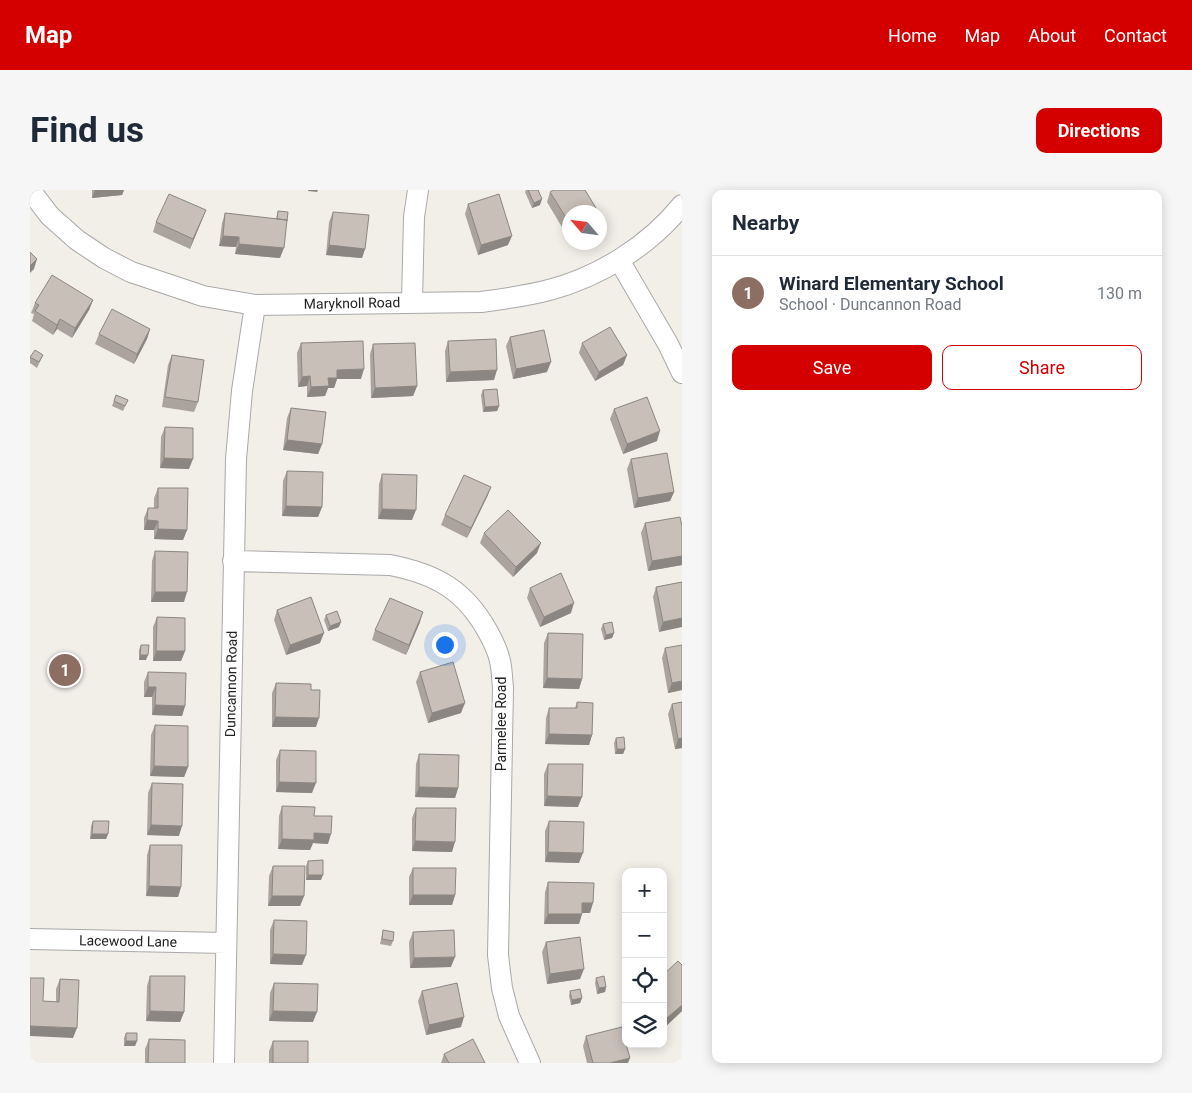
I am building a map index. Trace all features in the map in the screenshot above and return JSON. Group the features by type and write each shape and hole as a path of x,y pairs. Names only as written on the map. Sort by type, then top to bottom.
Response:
{"street":[{"name":"Maryknoll Road","path":"30,190 50,216 77,240 104,258 131,272 203,296 255,305 481,302 550,290 580,279 619,260 649,238 682,205"},
{"path":"412,302 414,216 418,190"},
{"path":"619,260 668,344 682,373"},
{"name":"Duncannon Road","path":"224,1063 236,460 242,391 255,305"},
{"name":"Parmelee Road","path":"233,562 390,565 413,570 437,579 455,590 484,625 494,643 500,660 502,688 498,955 502,988 509,1016 530,1063"},
{"name":"Lacewood Lane","path":"30,939 226,943"}],"building":[{"path":"528,190 538,190 542,199 534,203"},
{"path":"553,190 585,190 594,205 562,205 562,211 550,192"},
{"path":"169,194 206,210 193,239 156,222"},
{"path":"499,194 512,236 481,245 468,204"},
{"path":"278,211 288,212 287,221 277,219"},
{"path":"333,212 369,215 365,249 329,245"},
{"path":"225,213 287,220 284,248 239,244 239,237 223,236"},
{"path":"30,252 37,259 30,266"},
{"path":"52,275 93,300 75,328 60,319 57,325 35,311 39,305 35,303"},
{"path":"112,309 150,329 137,354 99,334"},
{"path":"610,327 627,355 599,372 582,343"},
{"path":"544,330 551,362 516,369 510,337"},
{"path":"496,339 497,370 450,372 448,341"},
{"path":"363,341 364,369 337,370 337,378 328,378 329,386 311,387 310,376 302,377 301,343"},
{"path":"415,343 417,386 375,388 373,344"},
{"path":"35,350 43,355 39,362 30,357"},
{"path":"172,355 204,360 198,402 165,397"},
{"path":"497,389 499,406 485,407 483,390"},
{"path":"116,395 128,400 125,406 114,401"},
{"path":"647,397 660,431 627,444 614,409"},
{"path":"291,408 326,412 322,444 287,440"},
{"path":"165,427 193,428 193,459 164,458"},
{"path":"667,453 674,492 638,498 631,459"},
{"path":"287,471 323,472 322,507 286,506"},
{"path":"382,474 417,475 416,510 382,509"},
{"path":"464,475 491,487 471,528 445,515"},
{"path":"158,488 188,488 187,530 158,529 158,521 147,520 148,508 158,508"},
{"path":"508,510 541,543 516,567 484,533"},
{"path":"680,517 682,526 682,556 652,561 645,523"},
{"path":"155,551 188,552 187,592 155,592"},
{"path":"561,573 574,603 544,617 530,588"},
{"path":"682,582 682,618 663,622 656,587"},
{"path":"311,597 324,633 290,645 277,610"},
{"path":"390,598 423,612 409,645 375,630"},
{"path":"337,611 341,622 330,626 326,615"},
{"path":"157,617 185,618 185,651 156,651"},
{"path":"612,622 614,633 606,635 603,624"},
{"path":"548,633 583,634 582,679 547,678"},
{"path":"141,645 149,645 148,655 140,655"},
{"path":"682,645 682,681 672,683 665,648"},
{"path":"453,662 465,703 432,713 420,672"},
{"path":"148,672 186,673 185,706 155,705 156,687 148,687"},
{"path":"276,683 311,684 311,690 320,690 319,718 275,717"},
{"path":"577,702 593,703 592,735 549,734 549,708 577,708"},
{"path":"682,702 682,738 678,739 672,704"},
{"path":"155,725 188,726 188,767 154,766"},
{"path":"624,737 625,749 617,749 616,738"},
{"path":"280,750 316,751 316,783 279,782"},
{"path":"419,754 459,755 458,788 419,787"},
{"path":"548,764 583,764 582,797 547,796"},
{"path":"152,783 183,784 182,826 151,825"},
{"path":"282,806 315,807 314,816 332,816 331,834 314,833 314,840 282,839"},
{"path":"416,808 456,808 455,842 415,841"},
{"path":"93,821 109,821 108,834 92,834"},
{"path":"549,821 584,822 583,853 548,852"},
{"path":"150,845 182,845 181,887 149,886"},
{"path":"323,860 323,875 308,875 308,861"},
{"path":"273,866 305,866 304,896 272,896"},
{"path":"413,868 456,868 455,895 413,895"},
{"path":"548,882 594,883 593,903 582,903 582,914 548,914"},
{"path":"274,920 307,921 306,955 273,954"},
{"path":"383,930 394,932 393,941 382,939"},
{"path":"454,930 455,957 414,958 413,932"},
{"path":"580,937 584,969 550,974 546,942"},
{"path":"678,961 682,965 682,1005 667,1018 667,1003 667,971"},
{"path":"150,976 185,976 184,1012 150,1011"},
{"path":"604,976 606,987 599,988 596,978"},
{"path":"30,978 44,978 43,1001 59,1002 60,979 79,980 77,1028 30,1026"},
{"path":"274,983 318,984 317,1012 273,1011"},
{"path":"457,983 464,1017 429,1025 422,991"},
{"path":"580,989 582,998 572,1000 570,991"},
{"path":"622,1027 622,1048 627,1048 630,1058 610,1063 593,1063 586,1036"},
{"path":"126,1033 137,1033 137,1041 126,1041"},
{"path":"149,1039 185,1040 185,1063 148,1063"},
{"path":"473,1039 485,1063 449,1063 444,1054"},
{"path":"273,1041 308,1041 308,1063 273,1063"}],"place":[{"name":"Winard Elementary School","path":"65,670"}]}
